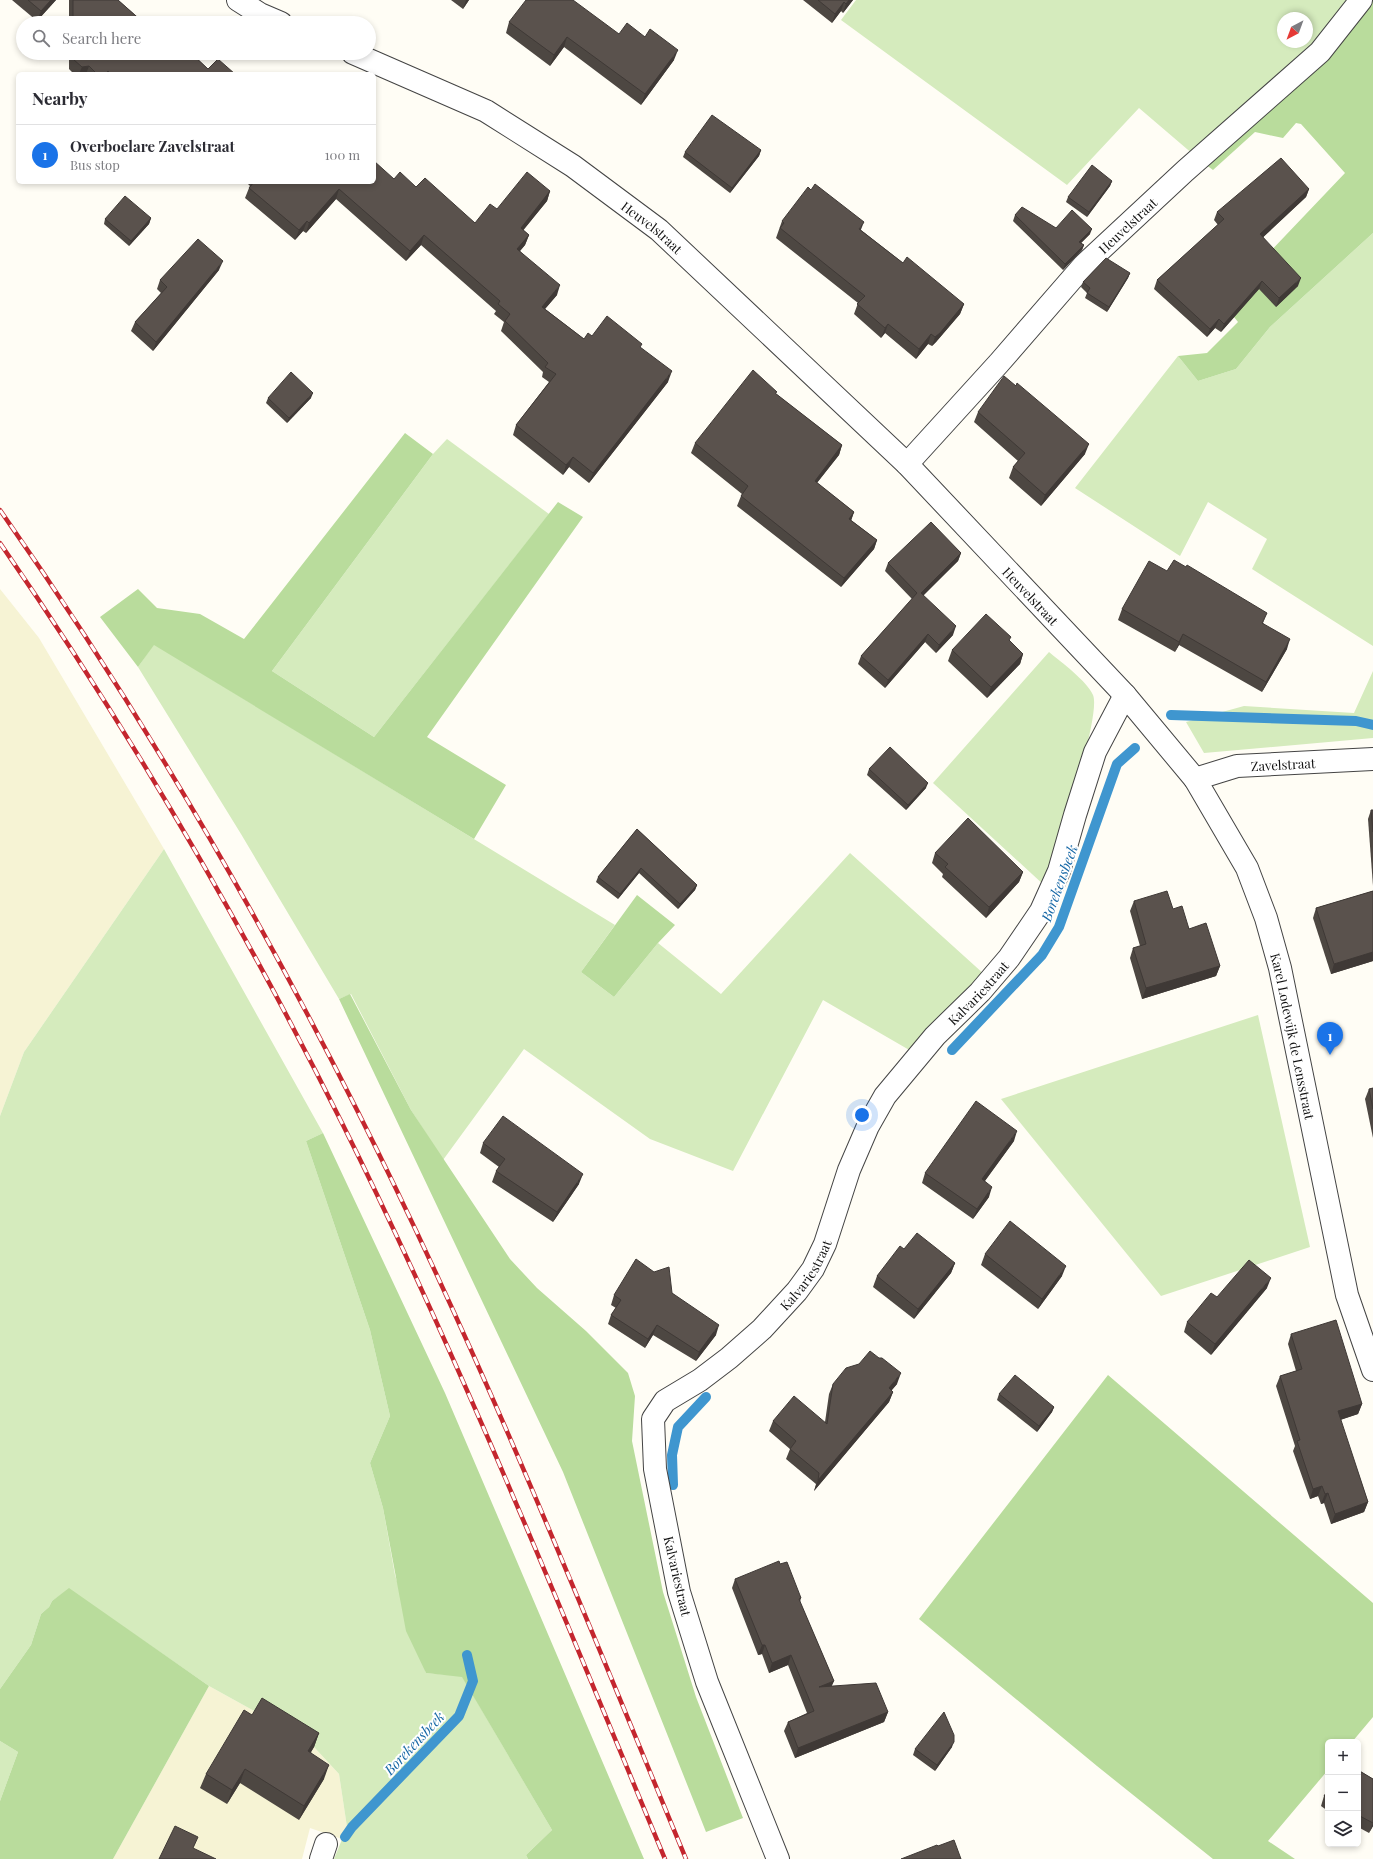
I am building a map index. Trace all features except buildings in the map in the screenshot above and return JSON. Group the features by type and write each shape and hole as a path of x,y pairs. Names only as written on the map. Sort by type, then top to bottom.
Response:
{"street":[{"path":"238,0 265,16"},
{"name":"Heuvelstraat","path":"907,464 1084,265 1184,171 1320,52 1362,0"},
{"name":"Heuvelstraat","path":"369,60 486,111 573,166 659,230 907,464 1125,695 1153,728"},
{"name":"Kalvariestraat","path":"778,1859 707,1682 679,1592 655,1469 653,1419 665,1401 700,1380 729,1358 762,1329 797,1291 813,1269 825,1244 849,1170 868,1126 885,1096 935,1036 980,992 1010,958 1041,911 1059,871 1095,752 1125,695"},
{"name":"Karel Lodewijk de Lensstraat","path":"1153,728 1195,779 1247,868 1266,918 1281,976 1347,1295 1373,1370"},
{"name":"Zavelstraat","path":"1195,779 1237,766 1373,759"}],"shaded area":[{"path":"0,589 39,638 164,849 24,1052 0,1116"},
{"path":"209,1686 314,1747 339,1774 347,1827 342,1839 310,1828 302,1859 113,1859"}],"green space":[{"path":"856,0 1371,0 1201,161 1139,108 1067,185 841,20"},
{"path":"1371,0 1373,0 1373,233 1270,327 1236,369 1198,381 1178,356 1207,353 1238,322 1222,302 1345,173 1301,124 1296,123 1283,138 1255,132 1213,170 1201,161"},
{"path":"1373,233 1373,646 1252,569 1267,539 1208,502 1180,556 1075,488 1178,356 1198,381 1236,369 1270,327"},
{"path":"405,433 433,454 272,671 374,737 558,502 583,517 427,737 506,785 474,839 154,645 138,667 100,617 138,589 157,608 200,614 244,639"},
{"path":"447,439 549,514 374,737 272,671 433,454"},
{"path":"154,644 615,925 581,972 614,997 658,943 721,994 850,853 985,975 911,1051 823,1000 733,1171 650,1139 524,1049 443,1160 411,1110 351,994 339,999 241,834 138,667"},
{"path":"1049,652 1073,672 1090,690 1093,695 1094,708 1091,730 1076,788 1045,886 933,783"},
{"path":"1373,671 1373,738 1204,753 1186,722 1244,706 1354,713"},
{"path":"164,849 323,1133 306,1141 370,1330 390,1416 370,1463 383,1508 395,1575 426,1673 462,1676 552,1830 526,1855 528,1859 334,1859 347,1827 339,1774 314,1747 209,1686 69,1589 52,1601 49,1607 41,1614 31,1645 0,1689 0,1116 24,1052"},
{"path":"637,895 675,925 658,943 614,997 581,972"},
{"path":"350,994 411,1110 510,1259 537,1288 586,1331 628,1373 635,1396 632,1441 663,1592 696,1697 743,1818 706,1832 563,1472 339,999"},
{"path":"1258,1015 1310,1247 1161,1296 1001,1099"},
{"path":"323,1133 445,1393 644,1859 528,1859 526,1855 552,1830 462,1677 426,1673 406,1631 383,1508 370,1463 390,1416 370,1330 306,1141"},
{"path":"1108,1375 1373,1603 1373,1717 1355,1739 1325,1739 1325,1774 1268,1841 1295,1859 1213,1859 1097,1766 919,1619"},
{"path":"69,1588 209,1686 113,1859 0,1859 0,1801 18,1752 0,1741 0,1689 31,1645 41,1614 49,1607 52,1601"},
{"path":"0,1741 18,1752 0,1801"}],"waterway":[{"name":"Borekensbeek","path":"1171,715 1356,721 1373,725"},
{"name":"Borekensbeek","path":"952,1050 1042,955 1059,927 1117,764 1135,748"},
{"name":"Borekensbeek","path":"673,1485 672,1455 678,1427 706,1397"},
{"name":"Borekensbeek","path":"345,1837 352,1827 459,1716 473,1681 467,1655"}],"railway":[{"path":"0,510 98,655 190,805 277,957 358,1112 447,1296 529,1482 686,1859"},
{"path":"0,543 93,684 182,828 265,975 343,1125 387,1215 470,1397 549,1581 665,1859"}],"place":[{"name":"Overboelare Zavelstraat","path":"1330,1055"}]}
